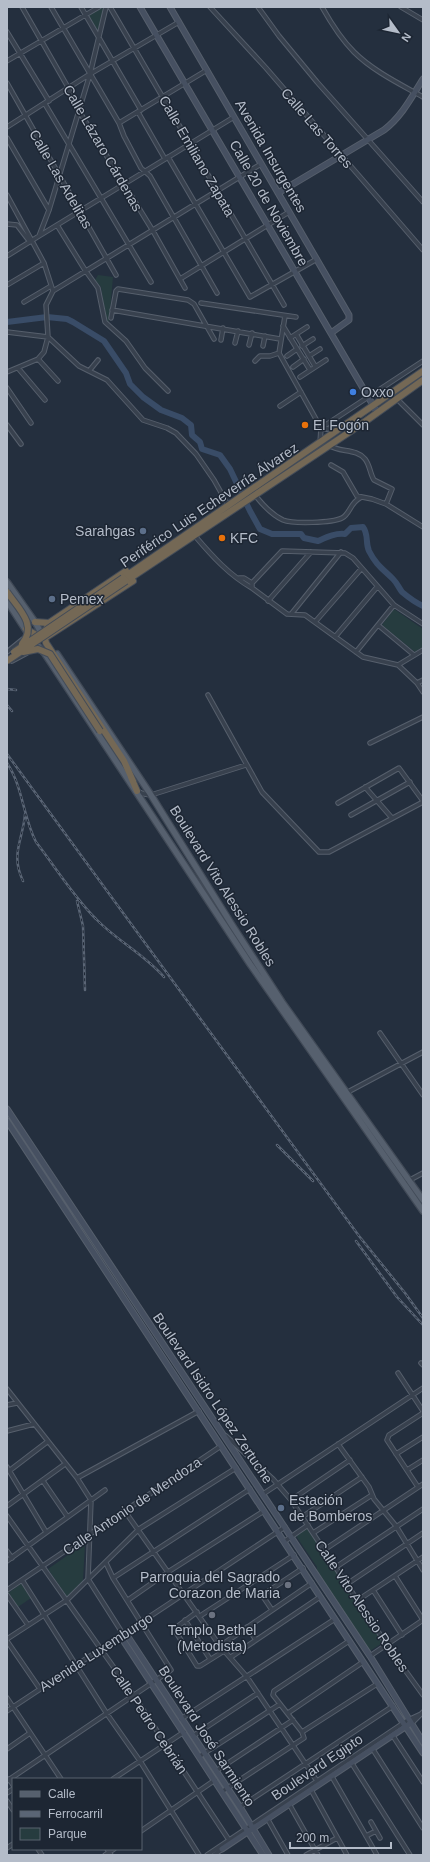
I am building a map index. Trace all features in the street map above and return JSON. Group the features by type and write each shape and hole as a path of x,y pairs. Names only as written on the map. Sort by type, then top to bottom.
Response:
{"highway":[{"name":"Periférico Luis Echeverría Álvarez","path":"251,495 320,443 423,371"},
{"name":"Periférico Luis Echeverría Álvarez","path":"7,662 17,652 125,580 195,536 236,504 329,445 423,380"},
{"name":"Periférico Luis Echeverría Álvarez","path":"125,580 142,564 228,505 236,504"},
{"path":"44,639 144,574 155,562"},
{"path":"35,622 44,624 49,623 129,569 142,564"},
{"path":"7,592 28,624 27,638 17,652"},
{"path":"49,623 50,628 57,631"},
{"path":"49,623 45,630 44,639 48,647 124,761 137,791"},
{"path":"25,628 44,639"},
{"path":"17,652 38,649 50,654 133,781"},
{"name":"Periférico Luis Echeverría Álvarez","path":"7,656 17,652"}],"main road":[{"name":"Boulevard Vito Alessio Robles","path":"7,582 30,614 44,639 64,664 151,795 229,927"},
{"name":"Boulevard Vito Alessio Robles","path":"7,602 45,654 229,927 406,1182 423,1211"},
{"path":"22,640 25,633 27,619 30,614"},
{"name":"Boulevard Vito Alessio Robles","path":"406,1182 423,1200"}],"street":[{"name":"Calle Lázaro Cárdenas","path":"22,7 69,88 72,99 79,111 186,288"},
{"path":"51,7 119,123 124,136 141,168 146,172 175,217 217,293"},
{"path":"81,7 139,111 251,298 317,259"},
{"path":"7,61 99,7"},
{"path":"40,236 60,177 90,74 106,7"},
{"name":"Calle Emiliano Zapata","path":"110,7 284,305"},
{"name":"Calle 20 de Noviembre","path":"140,7 184,84 213,130 266,225 377,412"},
{"name":"Avenida Insurgentes","path":"170,7 349,314 350,318 331,333"},
{"name":"Calle Las Torres","path":"210,7 342,155 423,250"},
{"path":"258,7 279,36 423,202"},
{"path":"322,7 334,28 354,52 364,60 423,97"},
{"path":"401,7 423,20"},
{"path":"7,127 90,74 113,62 179,22"},
{"path":"7,32 100,198 151,282"},
{"path":"119,123 207,70"},
{"path":"278,193 368,140 396,121 423,79"},
{"name":"Calle Las Adelitas","path":"7,83 116,275"},
{"path":"7,256 234,117"},
{"path":"7,138 49,210"},
{"path":"7,372 38,359 46,347 48,337 46,305 53,291 85,270 153,232 218,190 262,164"},
{"path":"7,195 31,242"},
{"path":"180,279 223,251 289,212"},
{"path":"7,224 14,224 20,227 31,242 44,263 53,291"},
{"path":"57,225 98,288 105,322 126,342 145,368 168,391"},
{"path":"7,285 44,263"},
{"path":"24,302 51,286"},
{"path":"110,318 117,290 192,301 205,326 214,339"},
{"path":"201,303 296,317"},
{"path":"112,310 280,339"},
{"path":"285,316 278,353 321,428 320,443"},
{"path":"283,326 310,370"},
{"path":"290,338 307,327"},
{"path":"221,340 223,328"},
{"path":"235,342 238,331"},
{"path":"7,332 48,337 73,361 107,380 143,420 167,428 176,433 196,454 214,480 228,505"},
{"path":"249,345 252,333"},
{"path":"296,334 315,366"},
{"path":"263,346 265,336"},
{"path":"302,346 313,338"},
{"path":"287,356 297,349"},
{"path":"309,356 320,349"},
{"path":"255,361 260,356 278,353"},
{"path":"38,359 58,381"},
{"path":"293,367 304,359"},
{"path":"89,371 98,360"},
{"path":"300,377 326,360"},
{"path":"321,428 423,361"},
{"path":"18,368 45,400"},
{"path":"7,388 32,423"},
{"path":"280,406 301,392"},
{"path":"397,398 423,425"},
{"path":"7,424 21,444"},
{"path":"321,428 338,431"},
{"path":"329,445 335,450 356,453 364,458 374,480 392,489 386,504"},
{"path":"331,465 343,472 354,493 360,498 372,499 386,504 423,527"},
{"path":"251,495 283,520 292,522 318,522 341,518 347,514 355,501 360,498"},
{"path":"195,536 216,561 287,614 292,613 305,615 367,659 398,665 417,683 423,692"},
{"path":"252,588 252,583 282,551 341,552 350,555 394,605 423,624"},
{"path":"268,600 311,552"},
{"path":"292,613 341,552"},
{"path":"315,622 361,569"},
{"path":"239,578 244,578 252,583"},
{"path":"335,637 377,587"},
{"path":"356,652 394,605"},
{"path":"378,625 414,655"},
{"path":"7,652 22,640 25,628"},
{"path":"22,640 27,640 31,644 31,651"},
{"path":"398,665 423,650"},
{"path":"7,662 31,651 39,651 45,654"},
{"path":"417,683 423,680"},
{"path":"208,695 262,792 317,850 323,853 329,852 423,802 401,768 398,768 338,802"},
{"path":"370,742 423,717"},
{"path":"137,791 151,795 246,765"},
{"path":"351,815 410,782"},
{"path":"366,787 392,818"},
{"path":"380,1033 423,1095"},
{"path":"344,1094 423,1052"},
{"name":"Boulevard Isidro López Zertuche","path":"8,1112 219,1430 292,1536 370,1656 423,1753"},
{"name":"Boulevard Isidro López Zertuche","path":"7,1121 303,1568 320,1597 377,1684 423,1742"},
{"path":"406,1182 423,1173"},
{"path":"103,1265 108,1262"},
{"path":"132,1309 137,1305"},
{"path":"165,1359 170,1356"},
{"path":"398,1373 423,1412 389,1435 387,1440 418,1487"},
{"path":"263,1494 423,1388"},
{"path":"7,1390 77,1478 91,1500 88,1579"},
{"path":"7,1405 17,1403"},
{"path":"77,1478 199,1411"},
{"path":"7,1432 34,1424"},
{"name":"Calle Vito Alessio Robles","path":"219,1430 278,1484 308,1525 387,1645 423,1695"},
{"path":"396,1454 423,1437"},
{"path":"46,1532 8,1469 48,1442"},
{"path":"338,1444 362,1477 372,1495 396,1526 423,1570"},
{"name":"Calle Antonio de Mendoza","path":"7,1590 221,1446"},
{"path":"290,1500 350,1460"},
{"path":"407,1470 423,1460"},
{"path":"7,1506 66,1464"},
{"path":"40,1689 7,1640 67,1600 139,1530 236,1468"},
{"path":"302,1517 362,1477"},
{"path":"43,1481 67,1516"},
{"path":"324,1550 423,1484"},
{"path":"113,1578 250,1489"},
{"path":"7,1561 67,1516 105,1490"},
{"path":"313,1533 372,1495"},
{"path":"336,1567 423,1509"},
{"path":"124,1510 220,1646 247,1677 317,1781"},
{"path":"128,1600 168,1572 264,1511"},
{"name":"Calle Pedro Cebrián","path":"7,1516 102,1649 229,1840"},
{"path":"285,1541 308,1525"},
{"name":"Avenida Luxemburgo","path":"7,1711 285,1527"},
{"path":"347,1584 423,1533"},
{"path":"7,1551 12,1558"},
{"path":"200,1616 294,1555"},
{"path":"358,1600 423,1558"},
{"path":"8,1780 170,1672 171,1667 141,1623 113,1578 106,1563"},
{"path":"272,1610 264,1598 264,1594 303,1568"},
{"path":"370,1656 423,1620 395,1576"},
{"name":"Boulevard José Sarmiento","path":"88,1579 122,1634 128,1637 154,1682 179,1720 193,1736 215,1780 240,1807 263,1855"},
{"path":"22,1580 107,1714 140,1761 199,1855"},
{"path":"220,1646 312,1583"},
{"path":"373,1590 402,1635"},
{"path":"7,1595 28,1625"},
{"path":"231,1657 320,1597"},
{"path":"197,1612 176,1626 174,1630 196,1666 200,1666 224,1651"},
{"path":"179,1720 335,1619"},
{"path":"186,1620 210,1659"},
{"path":"247,1627 256,1640"},
{"path":"225,1790 304,1738 303,1734 288,1713 273,1695 274,1691 349,1641"},
{"path":"288,1713 363,1662"},
{"path":"303,1734 377,1684"},
{"path":"193,1736 258,1693"},
{"path":"7,1698 60,1778"},
{"path":"202,1755 280,1704"},
{"path":"240,1807 393,1706"},
{"name":"Boulevard Egipto","path":"214,1855 266,1817 422,1713"},
{"name":"Boulevard José Sarmiento","path":"179,1720 184,1732 216,1771 225,1790 269,1855"},
{"path":"216,1771 282,1729 293,1720"},
{"name":"Boulevard Egipto","path":"371,1747 393,1736 407,1723"},
{"path":"114,1778 184,1732"},
{"path":"7,1749 30,1733"},
{"path":"393,1736 423,1782"},
{"path":"371,1747 423,1828"},
{"path":"351,1761 410,1855"},
{"path":"331,1774 377,1855"},
{"name":"Boulevard Egipto","path":"310,1788 317,1781 331,1774"},
{"path":"142,1830 215,1780"},
{"path":"310,1788 347,1855"},
{"path":"288,1803 318,1855"},
{"path":"266,1817 288,1855"},
{"path":"371,1822 380,1838"},
{"name":"Boulevard Egipto","path":"207,1855 250,1828"},
{"path":"366,1836 376,1831"},
{"path":"306,1855 337,1838"},
{"path":"105,1855 109,1852"}],"green space":[{"path":"104,7 98,32 88,16"},
{"path":"98,275 113,277 109,323 106,322 101,287 95,280"},
{"path":"394,609 423,629 423,647 415,652 382,625"},
{"path":"307,1528 384,1642 370,1651 317,1572 317,1567 296,1536"},
{"path":"85,1543 83,1581 67,1597 48,1569"},
{"path":"22,1583 31,1598 18,1607 8,1593"}],"waterway":[{"path":"7,322 47,317 67,319 104,341 126,373 130,384 143,397 161,410 182,418 191,425 192,435 200,442 202,449 220,455 230,469 260,529 272,534 301,534 304,538 318,541 334,535 345,534 351,528 363,527 366,533 368,548 374,560 394,581 402,592 423,606"}],"railway":[{"path":"7,689 16,690"},
{"path":"7,705 12,711"},
{"path":"7,754 359,1236 423,1318"},
{"path":"7,763 20,792 28,822 36,842 65,882 104,927 148,961 164,977"},
{"path":"23,881 19,871 17,855 25,814"},
{"path":"77,901 83,926 85,990"},
{"path":"277,1145 313,1181"},
{"path":"356,1241 397,1297 423,1325"}],"place":[{"name":"Oxxo","path":"353,392"},
{"name":"El Fogón","path":"305,425"},
{"name":"Sarahgas","path":"143,531"},
{"name":"KFC","path":"222,538"},
{"name":"Pemex","path":"52,599"},
{"name":"Estación de Bomberos","path":"281,1508"},
{"name":"Parroquia del Sagrado Corazon de Maria","path":"288,1585"},
{"name":"Templo Bethel (Metodista)","path":"212,1615"}]}
